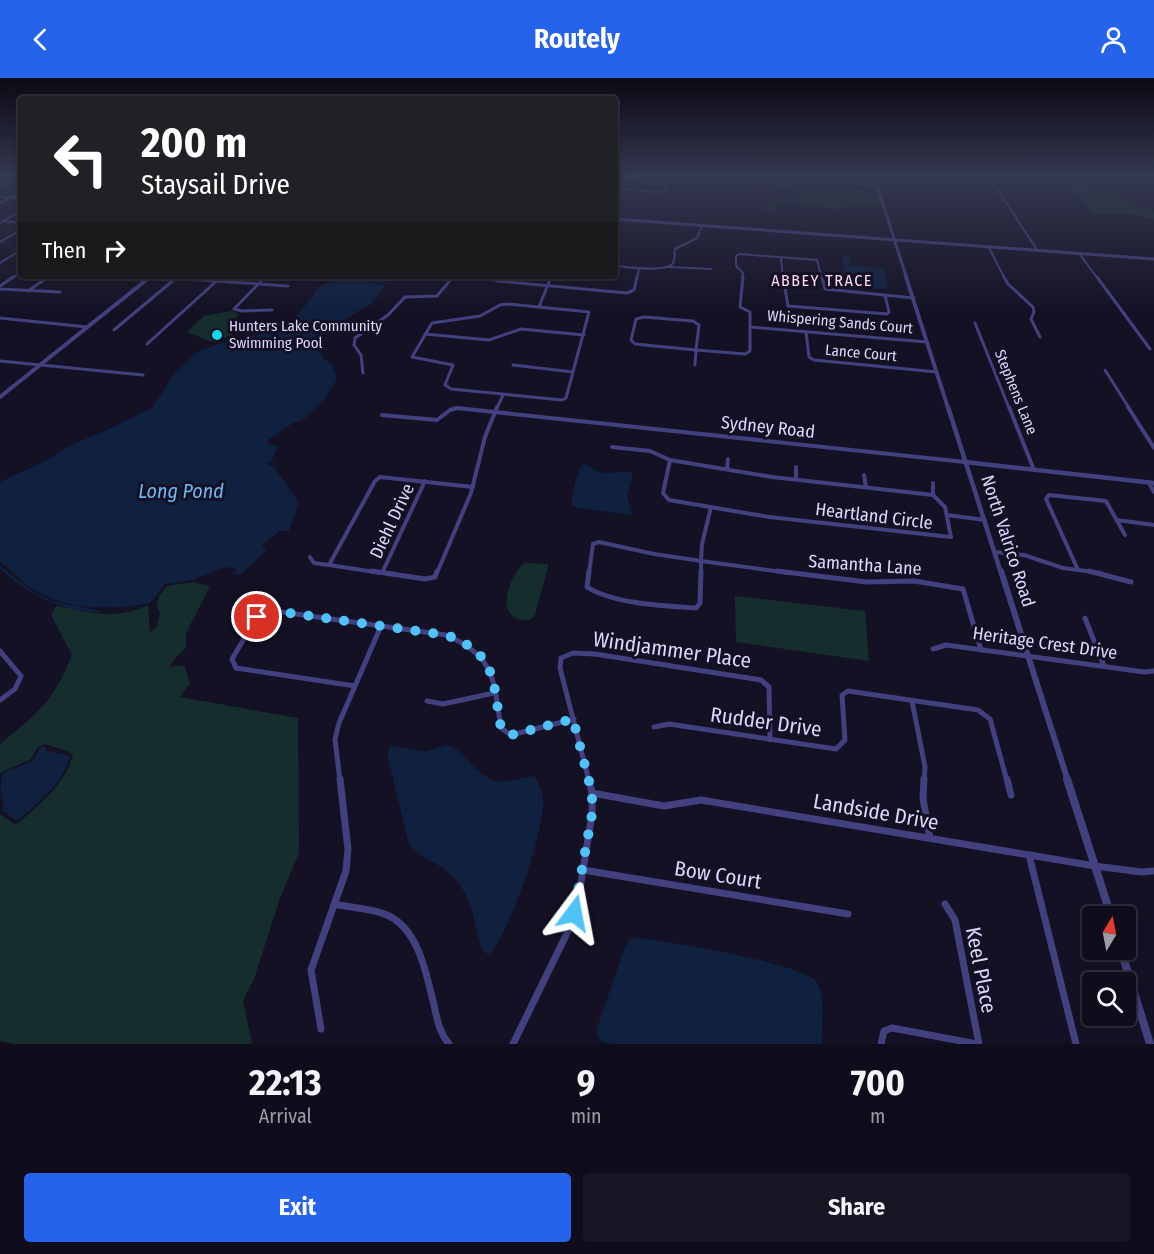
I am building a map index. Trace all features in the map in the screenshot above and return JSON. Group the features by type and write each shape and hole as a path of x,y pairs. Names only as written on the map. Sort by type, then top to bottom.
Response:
{"street":[{"path":"645,221 1154,259"},
{"name":"North Valrico Road","path":"889,221 1108,906"},
{"path":"1018,221 1037,250"},
{"path":"1,222 18,223"},
{"path":"669,267 673,262 675,249 700,236 702,225"},
{"path":"0,242 18,232"},
{"path":"683,244 688,247"},
{"path":"988,246 1008,284 1033,307 1034,312 1031,319 1035,333 1040,337"},
{"path":"0,263 18,252"},
{"path":"1079,253 1150,349"},
{"path":"695,364 696,350 699,325 693,321 644,317 636,319 631,340 635,344 696,350 745,354 750,351 750,313 740,308 743,273 736,267 736,256 739,254 817,260 825,289 913,296"},
{"path":"781,258 788,306 887,314 889,312 886,295"},
{"path":"618,266 711,269"},
{"path":"495,279 547,286 631,292 634,290 639,268"},
{"path":"0,287 18,274"},
{"path":"28,291 46,279"},
{"path":"0,397 147,279"},
{"path":"114,330 174,279"},
{"path":"185,279 288,286"},
{"path":"147,345 219,279"},
{"path":"263,279 234,310 272,310"},
{"path":"363,373 361,355 354,345 355,338 388,315 405,297 435,298 442,295 452,279"},
{"path":"539,307 550,279"},
{"path":"0,287 60,292"},
{"path":"500,305 539,307 589,312 566,398 562,400 448,388 445,385 453,365 412,357 435,321 462,321 480,316 500,305"},
{"path":"0,318 87,327"},
{"name":"Stephens Lane","path":"975,323 1034,470"},
{"name":"Whispering Sands Court","path":"750,327 927,342"},
{"path":"425,334 489,340 521,329 584,335"},
{"name":"Lance Court","path":"806,332 809,357 814,360 937,372"},
{"path":"0,361 143,375"},
{"path":"513,365 573,372"},
{"path":"1105,370 1154,448"},
{"path":"0,390 7,391"},
{"path":"310,557 314,563 425,579 435,577 473,487 483,443 503,395"},
{"name":"Sydney Road","path":"382,415 437,420 450,410 457,408 1151,483"},
{"path":"612,447 661,453 670,460"},
{"path":"727,470 728,459"},
{"name":"Heartland Circle","path":"670,460 727,470 933,495 940,497 944,503 952,534 951,537 944,538 769,517 669,500 664,496 670,460"},
{"path":"796,467 796,479"},
{"path":"864,475 866,487"},
{"path":"329,565 375,482 380,477 473,487"},
{"name":"Diehl Drive","path":"382,573 425,481"},
{"path":"933,483 933,495"},
{"path":"1151,483 1154,492"},
{"path":"1078,570 1046,499 1049,495 1106,501 1125,535"},
{"name":"Samantha Lane","path":"711,507 708,527 702,543 702,560 700,603 693,609 635,601 595,592 586,584 591,549 593,544 599,542 654,554 702,560 758,569 867,582 914,581 963,589 981,650"},
{"path":"947,517 986,521"},
{"path":"1117,520 1154,525"},
{"path":"996,552 1024,555 1063,568 1103,573 1131,582"},
{"path":"355,686 236,668 232,659 257,617 267,610 446,635 466,642 488,664 501,728 511,735 573,719"},
{"path":"1085,618 1104,666"},
{"path":"321,1029 311,970 346,871 348,849 335,739 339,723 381,626"},
{"name":"Heritage Crest Drive","path":"933,649 946,645 1144,672 1154,671"},
{"path":"0,651 21,676 15,689 0,700"},
{"name":"Windjammer Place","path":"513,1044 571,925 578,901 592,814 592,793 560,668 561,658 573,653 596,654 761,680 769,687 770,741"},
{"name":"Rudder Drive","path":"654,727 669,724 770,741 836,749 845,740 842,695 848,691 978,710 990,719 1011,795"},
{"path":"427,701 443,704 494,693"},
{"path":"912,701 925,767 923,799 930,838"},
{"name":"Landside Drive","path":"592,793 664,806 701,800 1095,866 1141,872 1154,871"},
{"path":"1029,855 1076,1044"},
{"name":"Bow Court","path":"583,870 848,914"},
{"path":"334,904 390,916 406,926 416,943 440,1033 449,1044"},
{"name":"Keel Place","path":"945,904 955,920 978,1044"},
{"path":"1124,960 1150,1044"},
{"path":"881,1044 884,1031 892,1028 978,1044"}],"green space":[{"path":"231,311 238,313 231,336 212,342 187,332 204,316"},
{"path":"524,563 548,564 535,615 530,620 518,619 507,607 509,588"},
{"path":"193,582 210,586 186,633 186,648 176,657 170,667 184,665 190,683 180,697 298,718 299,853 280,898 254,979 243,1001 252,1044 15,1044 0,1041 0,814 14,824 18,823 58,784 73,755 45,744 37,748 31,759 0,773 0,744 43,706 58,684 72,655 51,615 56,606 92,613 113,614 136,610 148,605 150,632 157,627 160,613 157,608 159,596 167,586"},
{"path":"735,596 865,611 869,661 736,642"}],"water":[{"path":"842,256 848,256 852,262 849,264 852,266 884,268 888,289 847,288 848,277 844,273"},
{"name":"Long Pond","path":"336,279 365,279 385,286 372,303 318,336 319,350 323,358 333,366 337,379 325,399 303,420 293,423 268,440 267,444 278,446 272,460 267,464 274,467 299,503 289,531 280,531 262,545 266,551 240,575 233,573 237,569 226,567 193,580 165,584 147,604 91,607 50,598 32,588 0,562 0,482 48,460 71,445 152,408 175,373 197,352 230,340 283,330 320,286"},
{"name":"Long Pond","path":"365,279 383,279 384,284"},
{"path":"581,465 587,465 601,473 631,472 633,475 627,496 632,515 578,508 571,505"},
{"path":"0,566 35,593 52,601 102,611 82,611 67,607 37,596 18,584 0,569"},
{"path":"447,745 457,750 481,773 496,781 510,781 534,776 543,795 539,832 525,879 507,925 489,955 482,950 471,907 461,887 445,870 416,851 408,841 387,753 391,746 425,752"},
{"path":"45,746 47,751 70,756 67,766 49,792 17,821 2,810 4,802 1,780 3,773 33,761 39,749"},
{"path":"635,938 733,954 809,976 818,984 822,998 822,1044 614,1044 603,1042 597,1035 597,1028 624,950 629,940"}],"place":[{"name":"Hunters Lake Community Swimming Pool","path":"217,335"}],"district":[{"name":"ABBEY TRACE","path":"822,280"}],"route":[{"path":"257,617 267,610 446,635 466,642 488,664 501,728 511,735 573,719 592,793 592,814 574,913"}]}
